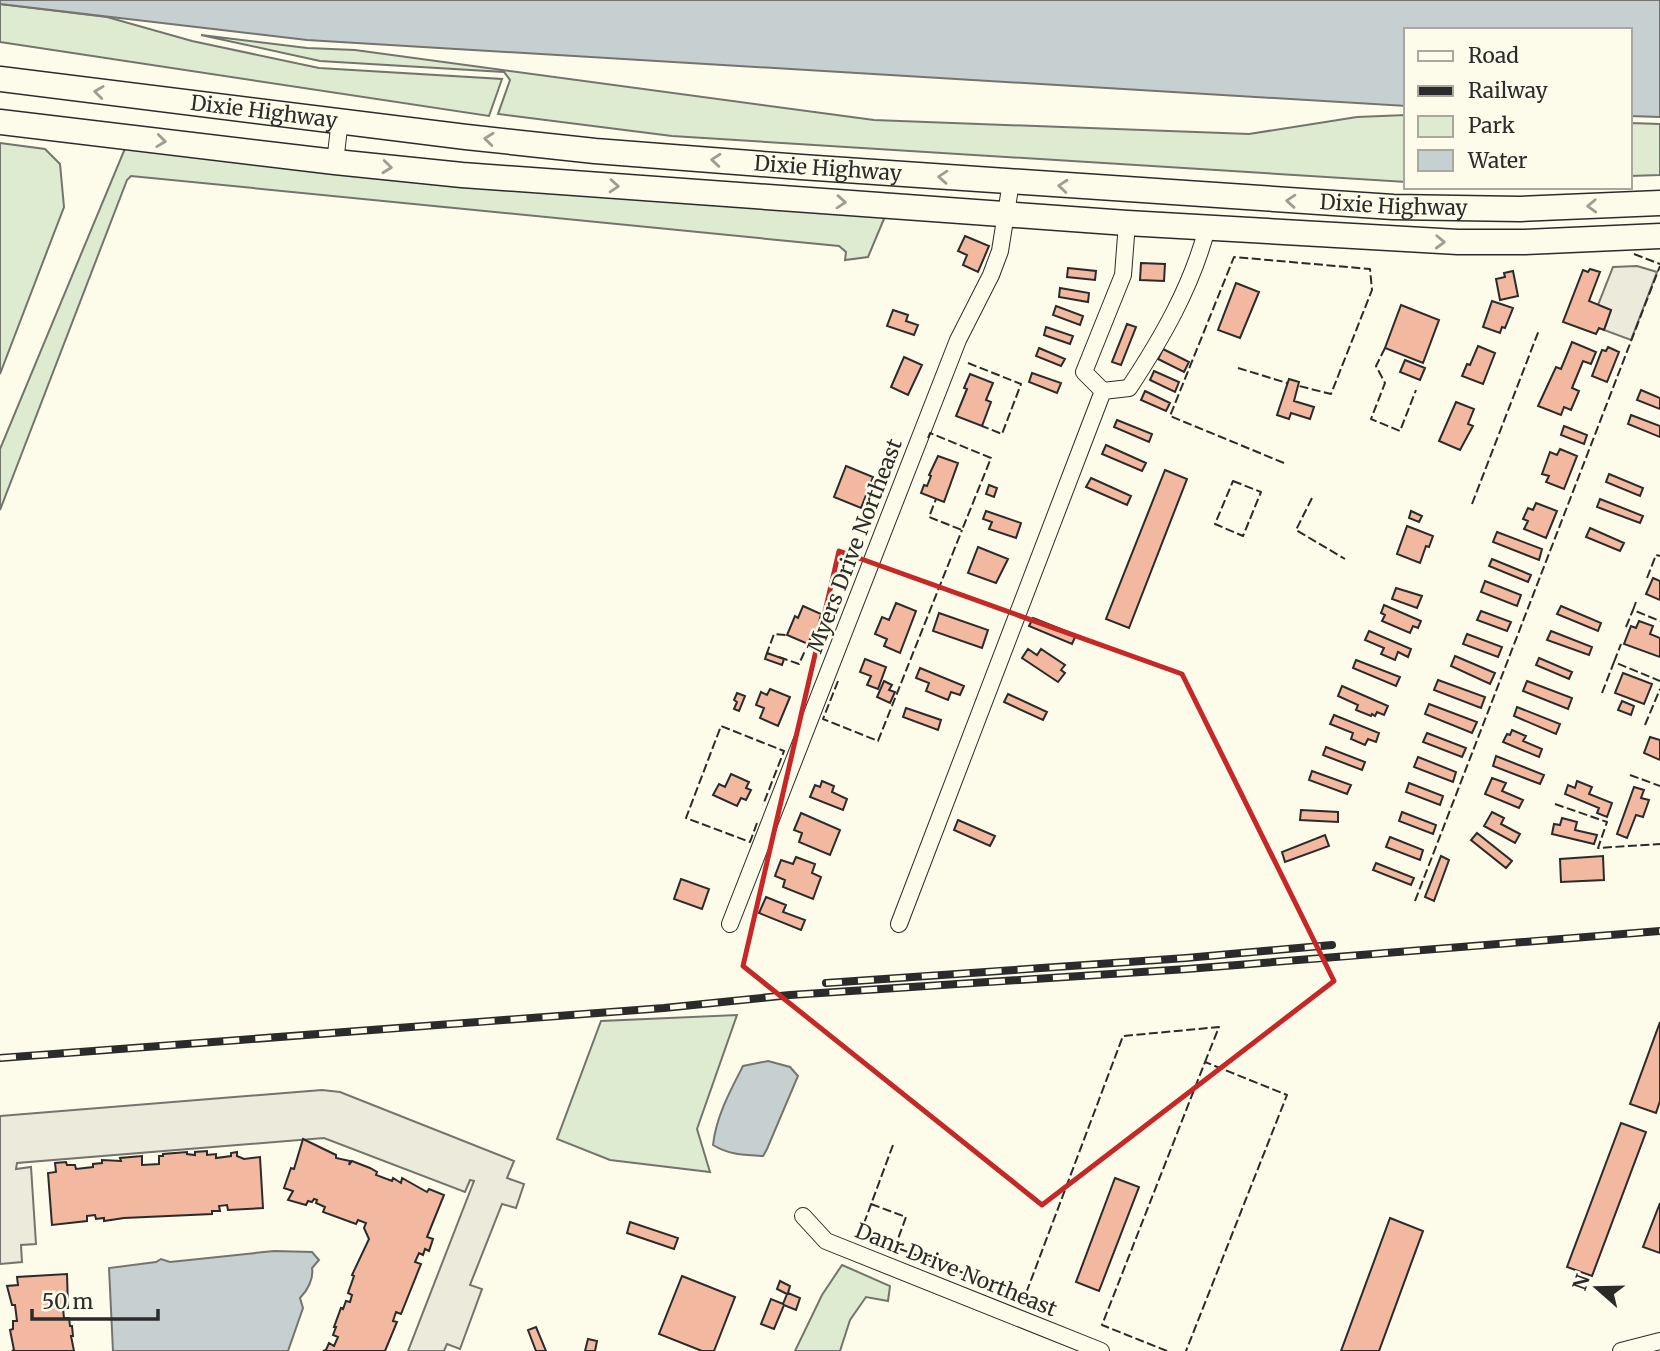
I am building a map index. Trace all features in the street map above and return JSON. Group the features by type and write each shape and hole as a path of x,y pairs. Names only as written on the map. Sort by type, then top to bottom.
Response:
{"main road":[{"name":"Dixie Highway","path":"0,79 595,151 1393,207 1520,209 1660,203"},
{"name":"Dixie Highway","path":"0,122 335,162 591,185 1127,223 1394,240 1525,242 1660,236"}],"street":[{"path":"335,162 340,120"},
{"name":"Myers Drive Northeast","path":"730,924 958,340 991,275 1000,251 1011,181"},
{"path":"1393,207 1394,240"},
{"path":"1103,391 1084,372 1123,275 1127,223"},
{"path":"1103,391 1129,387 1161,340 1200,257 1207,228"},
{"path":"899,923 1103,391"},
{"name":"Danr Drive Northeast","path":"803,1216 826,1241 1101,1351"},
{"path":"1621,1351 1660,1341"}],"highlighted area":[{"path":"839,551 1182,674 1334,981 1042,1205 743,966"}],"green space":[{"path":"0,4 107,17 192,41 319,68 502,79 489,116 0,42"},
{"path":"201,35 307,48 355,50 874,120 1249,134 1357,117 1404,115 1404,182 672,136 498,114 510,80 504,72 320,61"},
{"path":"1632,123 1660,124 1660,175 1632,176"},
{"path":"0,143 45,149 60,164 64,207 0,374"},
{"path":"126,146 886,214 868,257 845,260 846,252 839,246 131,176 127,180 0,510 0,449"},
{"path":"737,1015 697,1129 710,1172 610,1160 557,1139 601,1021"},
{"path":"842,1265 890,1286 888,1301 866,1297 850,1320 840,1351 795,1351 822,1295"}],"shaded area":[{"path":"1637,266 1657,272 1631,340 1604,330 1611,310 1598,305 1613,267"},
{"path":"322,1090 340,1092 514,1161 507,1178 524,1184 516,1208 502,1204 470,1285 482,1289 460,1349 447,1344 444,1351 408,1351 474,1181 470,1180 465,1192 324,1138 17,1163 16,1169 31,1167 36,1244 21,1245 22,1262 0,1264 0,1116"}],"water":[{"path":"0,0 1660,0 1660,117 1632,116 1632,28 1404,28 1404,106 307,40 0,4"},
{"path":"768,1061 790,1067 798,1076 763,1156 731,1153 713,1145 720,1114 743,1066"},
{"path":"274,1251 312,1252 319,1260 312,1268 309,1284 300,1298 303,1308 288,1351 113,1351 109,1268 156,1262 161,1259 170,1262"}],"building":[{"path":"965,236 989,246 978,272 963,265 967,255 958,251"},
{"path":"1141,263 1165,264 1164,281 1140,280"},
{"path":"1068,268 1096,271 1095,280 1067,277"},
{"path":"1590,269 1600,272 1589,301 1611,310 1604,330 1599,328 1596,334 1563,322 1583,270 1588,272"},
{"path":"1513,271 1518,296 1500,300 1496,279"},
{"path":"1236,283 1259,292 1240,338 1218,330"},
{"path":"1060,288 1089,293 1088,302 1059,297"},
{"path":"1492,301 1513,308 1505,328 1502,327 1500,333 1483,327"},
{"path":"1401,305 1439,320 1423,363 1385,348"},
{"path":"1056,306 1083,316 1080,325 1053,315"},
{"path":"893,310 908,315 906,321 918,325 914,335 887,326"},
{"path":"1127,324 1136,327 1121,365 1112,362"},
{"path":"1046,327 1073,336 1070,344 1044,335"},
{"path":"1572,342 1596,352 1591,364 1583,361 1572,388 1579,391 1571,410 1564,407 1561,415 1538,406 1556,367 1561,369"},
{"path":"1478,346 1495,353 1483,384 1462,376"},
{"path":"1608,347 1619,352 1607,382 1592,376 1602,350 1606,351"},
{"path":"1039,348 1065,359 1061,366 1036,356"},
{"path":"1163,349 1189,362 1184,372 1158,359"},
{"path":"904,357 922,365 908,395 891,387"},
{"path":"1405,360 1425,368 1420,380 1400,372"},
{"path":"1154,371 1179,382 1175,392 1150,380"},
{"path":"1032,373 1061,383 1057,393 1029,382"},
{"path":"970,374 993,383 986,400 991,402 982,426 956,416"},
{"path":"1289,379 1299,382 1294,401 1314,407 1310,419 1291,413 1289,419 1277,415"},
{"path":"1641,390 1660,398 1660,409 1637,400"},
{"path":"1145,391 1170,403 1166,411 1141,400"},
{"path":"1456,402 1474,409 1468,424 1473,426 1460,450 1439,441"},
{"path":"1631,415 1660,426 1660,437 1628,424"},
{"path":"1117,420 1152,434 1149,442 1114,427"},
{"path":"1564,426 1587,435 1584,444 1561,435"},
{"path":"1106,445 1146,463 1142,471 1102,454"},
{"path":"1560,449 1577,456 1564,489 1546,482 1549,476 1542,474 1550,452 1557,455"},
{"path":"938,456 958,463 944,502 921,493 924,485 927,486"},
{"path":"846,466 873,477 861,508 834,497"},
{"path":"1165,470 1187,479 1129,628 1106,619"},
{"path":"1609,474 1643,488 1640,496 1606,482"},
{"path":"1091,478 1131,496 1127,505 1086,487"},
{"path":"989,485 997,488 994,497 986,494"},
{"path":"1600,499 1643,516 1640,523 1597,507"},
{"path":"1536,503 1557,511 1546,538 1524,529 1528,521 1523,519 1528,508 1533,510"},
{"path":"986,511 1021,523 1016,538 989,529 992,522 983,519"},
{"path":"1411,511 1422,516 1419,522 1409,518"},
{"path":"1407,526 1433,536 1420,563 1397,554"},
{"path":"1590,528 1624,543 1620,551 1586,537"},
{"path":"1497,532 1542,549 1539,560 1493,542"},
{"path":"978,547 1008,559 996,583 968,573"},
{"path":"1492,559 1531,575 1528,582 1489,566"},
{"path":"1653,578 1660,581 1660,600 1646,594"},
{"path":"1485,581 1521,595 1517,606 1481,592"},
{"path":"1396,588 1422,596 1417,608 1392,599"},
{"path":"896,603 916,611 900,653 884,646 887,639 875,634 882,617 889,620"},
{"path":"1384,605 1421,621 1418,628 1413,626 1410,633 1382,621 1385,615 1381,613"},
{"path":"803,606 821,614 817,631 814,630 808,644 787,635 795,616 798,618"},
{"path":"1561,606 1601,623 1598,631 1557,614"},
{"path":"1481,611 1511,622 1507,631 1477,620"},
{"path":"939,613 988,630 982,648 933,631"},
{"path":"1033,618 1076,635 1072,644 1029,626"},
{"path":"1639,621 1653,626 1650,634 1660,638 1660,657 1624,644 1631,626 1636,628"},
{"path":"1369,631 1411,649 1408,657 1398,652 1395,660 1381,654 1384,648 1365,640"},
{"path":"1551,631 1592,647 1589,655 1547,640"},
{"path":"1467,634 1502,647 1498,657 1463,644"},
{"path":"1028,649 1037,655 1041,649 1065,665 1061,670 1065,673 1058,682 1022,658"},
{"path":"767,653 784,659 782,665 765,659"},
{"path":"1455,656 1495,673 1490,684 1451,666"},
{"path":"1539,658 1572,672 1569,679 1536,665"},
{"path":"865,659 886,667 878,689 867,685 871,676 860,672"},
{"path":"1356,660 1400,677 1396,686 1353,668"},
{"path":"920,668 964,686 960,695 951,692 948,700 926,691 929,683 916,678"},
{"path":"1623,673 1652,684 1644,704 1615,693"},
{"path":"1438,680 1485,697 1481,708 1434,690"},
{"path":"884,681 892,685 889,690 895,692 890,703 877,697"},
{"path":"1527,681 1572,698 1568,709 1523,691"},
{"path":"1342,686 1388,706 1384,715 1377,712 1375,716 1371,716 1356,710 1358,705 1338,696"},
{"path":"770,689 790,697 778,726 760,718 764,708 756,705 761,692 767,695"},
{"path":"737,693 745,696 739,711 734,709"},
{"path":"1008,694 1047,712 1043,720 1004,702"},
{"path":"1622,701 1634,706 1631,715 1618,710"},
{"path":"1429,704 1477,722 1472,733 1425,714"},
{"path":"1517,707 1560,724 1556,734 1514,716"},
{"path":"906,708 941,720 938,730 903,717"},
{"path":"1334,715 1379,733 1376,742 1368,739 1365,745 1351,739 1353,733 1330,724"},
{"path":"1512,730 1526,736 1523,741 1542,749 1539,757 1503,742"},
{"path":"1427,733 1466,748 1462,757 1423,742"},
{"path":"1650,737 1660,740 1660,760 1644,753"},
{"path":"1326,747 1365,762 1362,770 1323,755"},
{"path":"1496,756 1544,775 1540,784 1493,766"},
{"path":"1418,757 1456,772 1453,782 1414,767"},
{"path":"1312,771 1351,785 1347,794 1309,780"},
{"path":"731,774 749,782 746,788 751,790 746,800 741,798 737,806 713,795 719,784 725,787"},
{"path":"1492,778 1506,783 1502,791 1523,800 1519,808 1485,794"},
{"path":"822,781 834,786 832,792 847,799 843,810 810,797 815,785 820,787"},
{"path":"1577,781 1592,787 1589,794 1612,803 1607,817 1597,813 1599,808 1565,794 1568,785 1575,788"},
{"path":"1409,783 1443,796 1440,805 1406,792"},
{"path":"1634,787 1644,790 1641,798 1649,800 1643,817 1636,815 1627,838 1617,834"},
{"path":"1301,810 1338,812 1338,822 1300,820"},
{"path":"1402,812 1436,825 1433,834 1399,821"},
{"path":"1492,812 1504,818 1501,824 1520,834 1515,843 1484,826"},
{"path":"801,813 840,830 830,855 799,842 802,833 794,830"},
{"path":"1562,818 1577,822 1575,830 1597,835 1594,844 1552,834 1554,824 1560,825"},
{"path":"958,820 995,836 990,846 954,830"},
{"path":"1477,833 1512,861 1506,868 1471,840"},
{"path":"1325,835 1329,846 1285,862 1282,852"},
{"path":"1390,837 1423,850 1420,860 1386,847"},
{"path":"1441,856 1449,860 1434,901 1425,897"},
{"path":"1603,856 1604,880 1561,882 1560,859"},
{"path":"796,857 815,864 812,873 821,877 813,899 783,887 785,880 775,876 781,860 793,864"},
{"path":"1376,863 1414,878 1411,885 1373,870"},
{"path":"681,879 709,889 702,909 674,899"},
{"path":"766,897 786,905 783,912 805,920 801,930 759,913"},
{"path":"1660,1022 1660,1101 1656,1113 1630,1104"},
{"path":"1621,1123 1646,1132 1592,1276 1567,1267"},
{"path":"303,1139 336,1155 336,1158 350,1161 349,1165 352,1161 392,1181 393,1178 401,1183 402,1178 427,1192 429,1189 444,1195 427,1237 433,1239 429,1251 425,1249 423,1255 419,1253 415,1262 421,1264 401,1314 396,1312 393,1321 397,1322 385,1351 323,1351 329,1343 334,1346 338,1337 333,1335 334,1327 341,1308 343,1309 346,1301 350,1302 352,1295 348,1293 354,1276 352,1275 369,1239 364,1228 366,1223 358,1220 356,1224 323,1212 325,1207 314,1199 306,1205 288,1200 293,1191 284,1188 291,1168 294,1169"},
{"path":"207,1151 207,1155 216,1154 216,1158 231,1156 231,1153 237,1152 237,1156 244,1159 260,1157 263,1208 228,1210 227,1205 219,1206 220,1211 212,1211 212,1214 104,1221 104,1218 96,1219 95,1215 87,1216 87,1221 52,1225 48,1173 56,1172 55,1163 66,1162 67,1165 75,1165 76,1169 93,1167 93,1164 102,1163 102,1160 121,1161 120,1158 142,1156 142,1165 159,1164 159,1156 163,1154 187,1152 195,1155 195,1152"},
{"path":"1115,1178 1139,1187 1099,1291 1076,1282"},
{"path":"1660,1203 1660,1253 1643,1247"},
{"path":"1390,1218 1423,1231 1379,1351 1341,1351"},
{"path":"630,1222 678,1238 674,1249 627,1233"},
{"path":"67,1274 68,1308 63,1308 64,1318 69,1318 72,1326 74,1351 12,1351 10,1330 13,1329 13,1321 17,1321 15,1305 12,1305 7,1286 18,1285 17,1277"},
{"path":"682,1276 735,1297 714,1351 702,1351 659,1334"},
{"path":"780,1281 790,1286 788,1293 800,1298 796,1310 784,1305 774,1329 761,1324 771,1299 783,1304 787,1294 777,1289"},
{"path":"536,1327 546,1351 536,1351 528,1330"},
{"path":"588,1339 597,1341 595,1351 585,1351"}],"railway":[{"path":"0,1058 664,1008 790,995 1187,969 1660,931"},
{"path":"826,983 1332,945"}],"fence":[{"path":"1634,254 1660,264"},
{"path":"1284,463 1170,416 1234,257 1370,269 1372,290 1331,394 1299,386"},
{"path":"1415,901 1660,266"},
{"path":"1472,504 1539,330"},
{"path":"1385,348 1376,366 1385,383 1371,419 1400,431 1416,390"},
{"path":"968,363 1021,384 1002,434 982,426"},
{"path":"1238,368 1287,383"},
{"path":"928,438 930,433 991,458 962,530 929,517 936,499"},
{"path":"1233,481 1261,492 1243,536 1215,524 1233,481"},
{"path":"1312,498 1296,530 1345,559"},
{"path":"838,681 823,719 878,741 962,530"},
{"path":"1647,578 1656,555 1660,556"},
{"path":"1636,602 1633,610 1660,621"},
{"path":"1626,627 1633,610"},
{"path":"769,654 767,653 774,634 787,635"},
{"path":"779,657 799,664 808,644"},
{"path":"1614,662 1621,644"},
{"path":"1602,693 1614,662 1660,681"},
{"path":"1645,725 1660,689"},
{"path":"757,823 750,842 686,818 721,726 784,751 763,805"},
{"path":"1630,775 1660,786"},
{"path":"1555,804 1607,822 1598,848 1660,844"},
{"path":"893,1145 860,1234 1025,1296 1123,1036 1219,1027 1205,1062"},
{"path":"1167,1351 1102,1325 1205,1062 1287,1095 1186,1351"},
{"path":"871,1204 906,1217 895,1247"}]}
